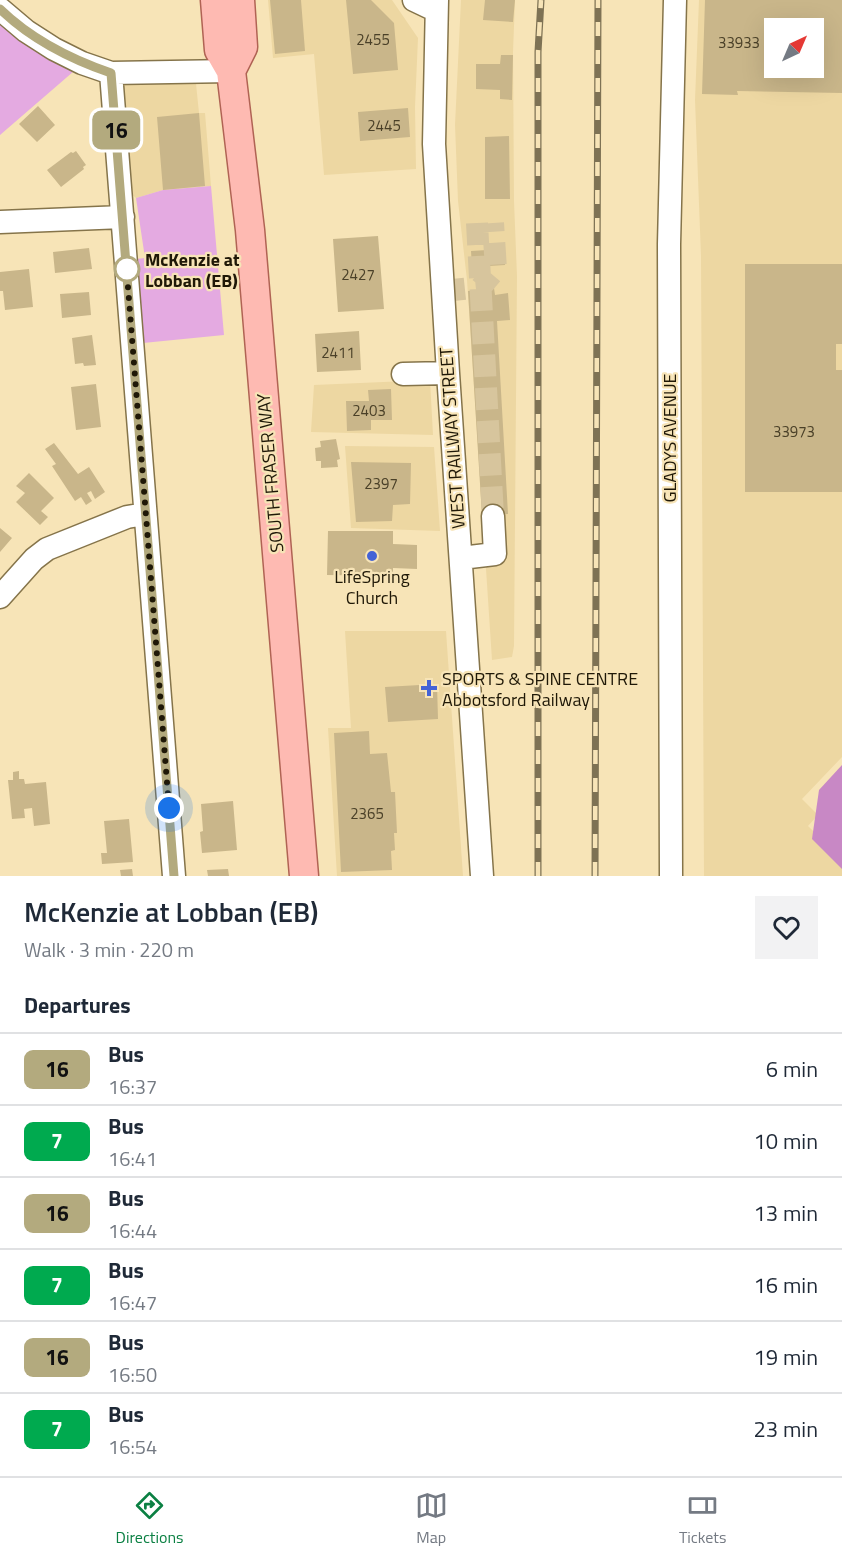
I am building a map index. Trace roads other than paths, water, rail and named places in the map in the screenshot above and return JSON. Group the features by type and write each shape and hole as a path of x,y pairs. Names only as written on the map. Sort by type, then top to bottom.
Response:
{"main road":[{"name":"SOUTH FRASER WAY","path":"215,0 219,50 231,71 250,230 304,876"},
{"path":"231,71 243,47 240,0"}],"street":[{"path":"414,0 436,5"},
{"name":"GLADYS AVENUE","path":"671,876 669,244 675,0"},
{"name":"WEST RAILWAY STREET","path":"436,5 434,144 482,876"},
{"path":"0,9 26,31 54,49 82,63 111,73 231,71"},
{"path":"111,73 174,876"},
{"path":"0,222 123,217"},
{"path":"403,374 448,373"},
{"path":"0,597 47,549 127,517 145,514"},
{"path":"461,558 495,554 492,516"}],"tunnel":[{"path":"477,223 493,516"},
{"path":"443,291 481,287 496,269 493,223"}],"railway":[{"path":"538,876 538,52 541,0"},
{"path":"595,876 598,0"}],"place":[{"name":"McKenzie at Lobban (EB)","path":"127,269"},
{"name":"LifeSpring Church","path":"372,556"},
{"name":"SPORTS & SPINE CENTRE Abbotsford Railway","path":"429,688"}]}
